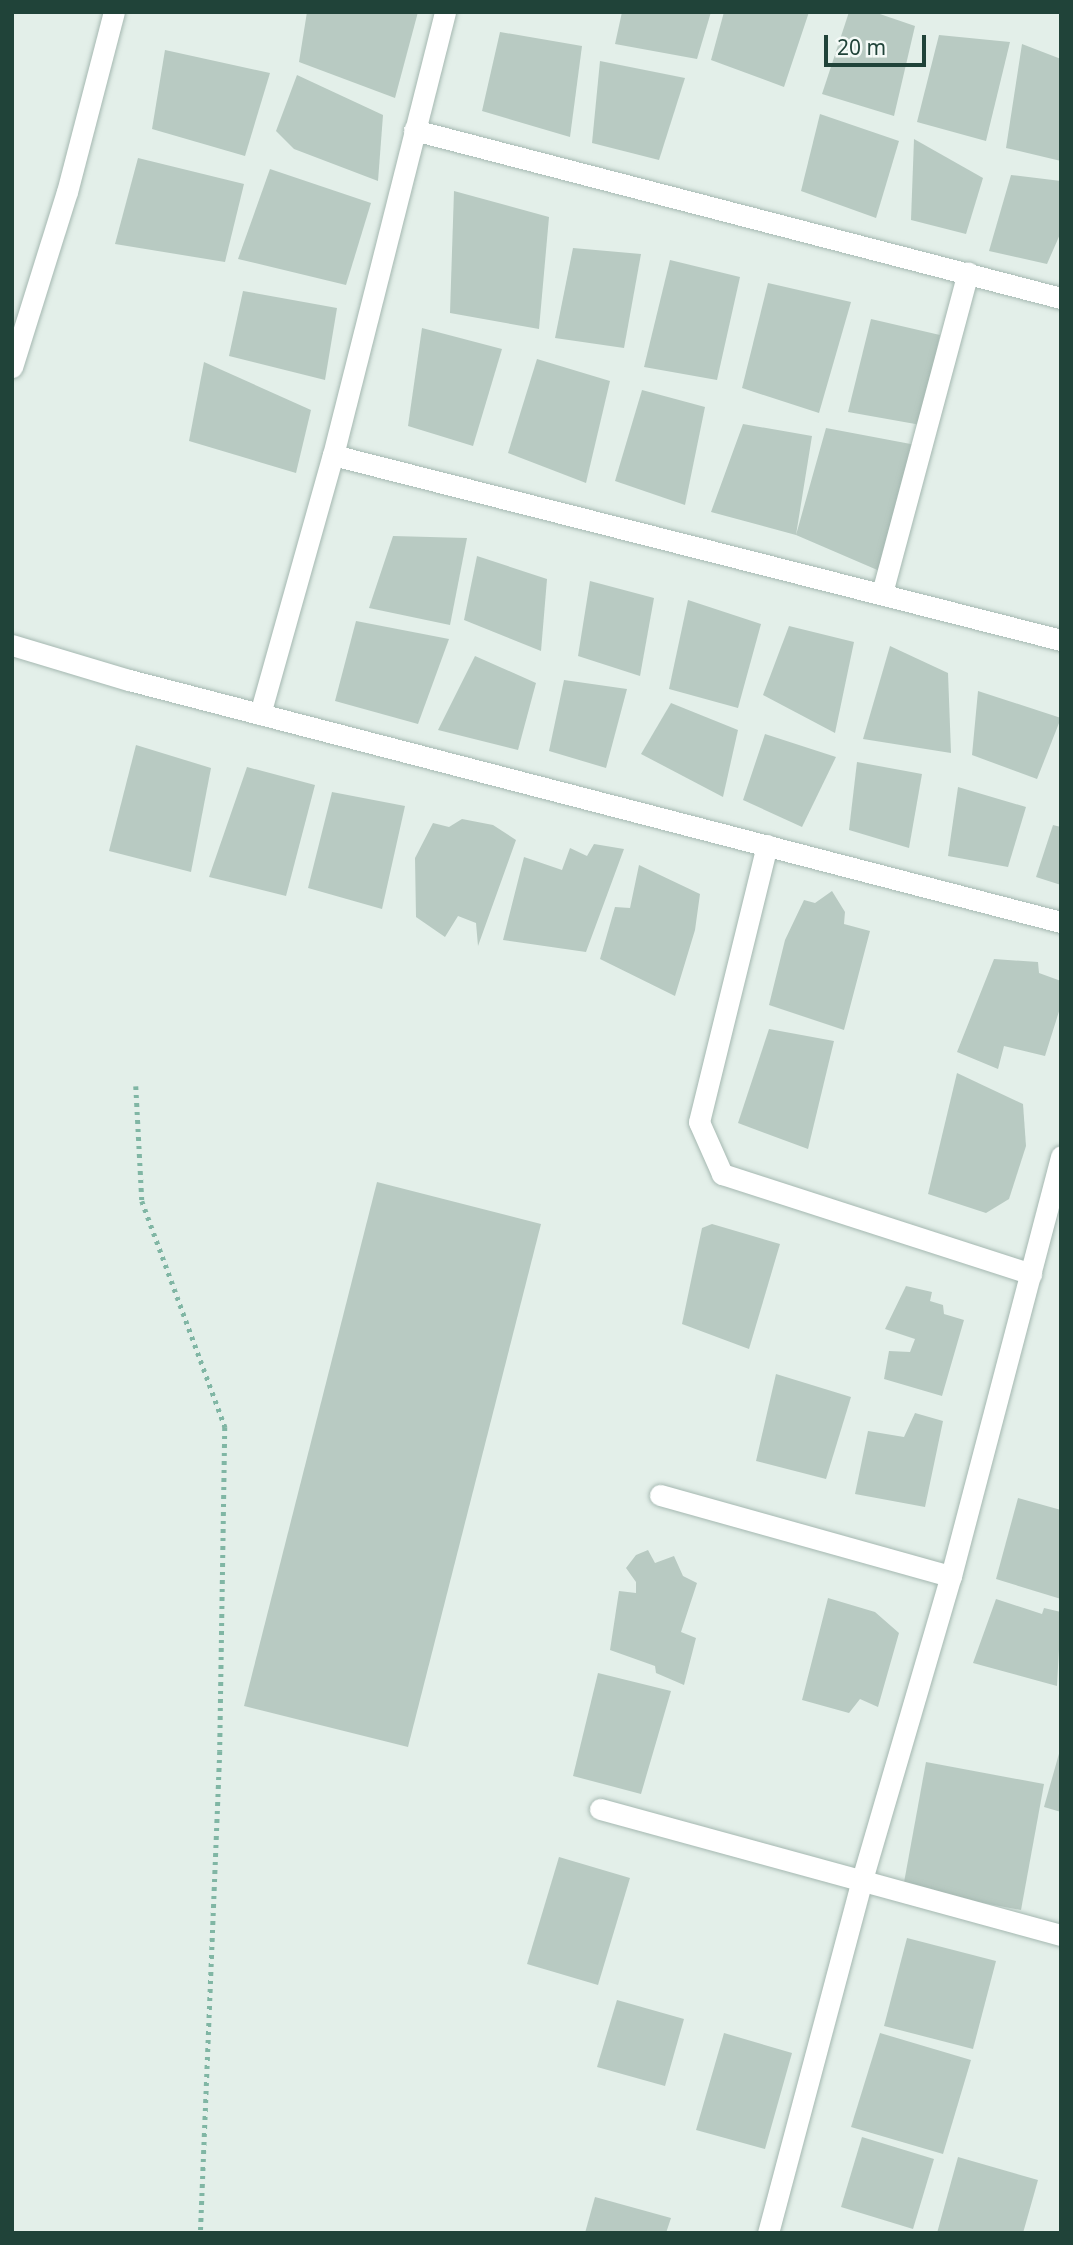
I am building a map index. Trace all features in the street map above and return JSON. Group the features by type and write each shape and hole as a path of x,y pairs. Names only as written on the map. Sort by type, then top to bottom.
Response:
{"street":[{"path":"12,367 67,192 114,12"},
{"path":"260,714 332,455 445,12"},
{"path":"414,130 1061,298"},
{"path":"882,593 968,272"},
{"path":"332,455 1061,640"},
{"path":"12,645 260,714 1061,922"},
{"path":"767,845 699,1122 722,1174 1031,1274"},
{"path":"768,2233 861,1883 951,1576 1061,1156"},
{"path":"660,1495 951,1576"},
{"path":"600,1809 861,1883 1061,1935"}],"path":[{"path":"136,1086 142,1200 225,1427 220,1751 201,2233"}],"building":[{"path":"307,12 418,12 395,98 299,62"},
{"path":"622,12 711,12 697,59 615,44"},
{"path":"724,12 809,12 784,87 711,60"},
{"path":"849,12 874,12 915,26 894,116 822,94"},
{"path":"500,32 582,46 570,137 482,111"},
{"path":"939,35 1010,42 986,141 917,122"},
{"path":"1022,44 1061,59 1061,161 1006,148"},
{"path":"165,50 270,73 245,156 152,129"},
{"path":"600,61 685,78 659,160 592,143"},
{"path":"297,75 383,115 378,181 294,149 276,131"},
{"path":"820,114 899,141 876,218 801,191"},
{"path":"914,139 983,178 966,234 911,220"},
{"path":"138,158 244,184 225,262 115,244"},
{"path":"270,169 371,203 346,285 238,259"},
{"path":"1011,175 1061,181 1061,232 1047,264 989,251"},
{"path":"454,191 549,217 539,329 450,313"},
{"path":"573,248 641,254 624,348 555,338"},
{"path":"670,260 740,277 717,380 644,367"},
{"path":"768,283 851,302 819,413 742,388"},
{"path":"243,291 337,308 325,380 229,356"},
{"path":"871,319 940,335 921,425 848,412"},
{"path":"422,328 502,349 473,446 408,426"},
{"path":"537,359 610,381 586,483 508,453"},
{"path":"204,362 311,410 296,473 189,441"},
{"path":"642,390 705,407 685,505 615,481"},
{"path":"743,424 812,436 796,535 711,512"},
{"path":"826,428 916,445 882,572 796,535"},
{"path":"393,536 467,538 450,625 369,608"},
{"path":"477,556 547,579 541,651 464,620"},
{"path":"590,581 654,598 640,676 578,656"},
{"path":"688,600 761,624 738,708 669,689"},
{"path":"356,621 449,639 418,724 335,701"},
{"path":"789,626 854,642 835,733 763,695"},
{"path":"890,646 948,673 951,753 863,739"},
{"path":"475,656 536,683 518,750 438,730"},
{"path":"564,680 627,689 606,768 549,751"},
{"path":"978,691 1061,718 1037,779 972,755"},
{"path":"671,703 738,730 723,797 641,754"},
{"path":"765,734 836,757 802,827 743,800"},
{"path":"136,745 211,768 191,872 109,851"},
{"path":"857,762 922,774 909,848 849,830"},
{"path":"247,767 315,785 286,896 209,877"},
{"path":"958,787 1026,807 1008,867 948,856"},
{"path":"332,792 405,806 382,909 308,888"},
{"path":"462,819 493,825 516,840 478,946 476,923 458,916 445,937 416,917 415,858 433,823 449,827"},
{"path":"1053,825 1061,827 1061,885 1036,877"},
{"path":"594,844 624,849 586,952 503,940 524,857 562,870 570,848 587,856"},
{"path":"639,865 700,894 695,930 675,996 600,959 615,907 630,908"},
{"path":"832,891 845,912 844,924 870,931 844,1030 769,1005 785,940 804,900 815,903"},
{"path":"994,959 1038,962 1039,973 1061,981 1061,1005 1045,1056 1004,1046 998,1069 957,1052"},
{"path":"769,1029 834,1041 808,1149 738,1123"},
{"path":"957,1073 1023,1104 1026,1146 1009,1199 986,1213 928,1194"},
{"path":"377,1182 541,1224 408,1747 244,1706"},
{"path":"712,1224 780,1244 749,1349 682,1324 702,1228"},
{"path":"906,1286 932,1292 930,1301 943,1305 944,1314 964,1320 942,1396 884,1379 889,1351 910,1352 915,1339 885,1329"},
{"path":"776,1374 851,1397 826,1479 756,1461"},
{"path":"915,1413 943,1421 925,1507 855,1494 868,1431 904,1437"},
{"path":"1018,1498 1061,1510 1061,1599 996,1579"},
{"path":"648,1550 655,1563 674,1556 683,1576 697,1583 681,1632 696,1638 684,1685 656,1673 655,1666 610,1650 619,1591 636,1593 636,1582 626,1568 636,1555"},
{"path":"828,1598 875,1612 899,1633 878,1707 860,1699 849,1713 802,1700"},
{"path":"996,1599 1042,1614 1044,1608 1061,1612 1057,1686 973,1663"},
{"path":"598,1673 671,1691 641,1794 573,1776"},
{"path":"1061,1751 1061,1812 1044,1807"},
{"path":"926,1762 1044,1784 1021,1910 903,1888"},
{"path":"559,1857 630,1878 598,1985 527,1964"},
{"path":"907,1938 996,1961 973,2049 884,2026"},
{"path":"617,2000 684,2019 665,2086 597,2067"},
{"path":"724,2033 792,2053 765,2149 696,2130"},
{"path":"880,2033 971,2060 943,2154 851,2127"},
{"path":"862,2137 934,2159 913,2229 841,2207"},
{"path":"958,2157 1038,2180 1023,2233 937,2233"},
{"path":"595,2197 671,2218 666,2233 585,2233"}]}
